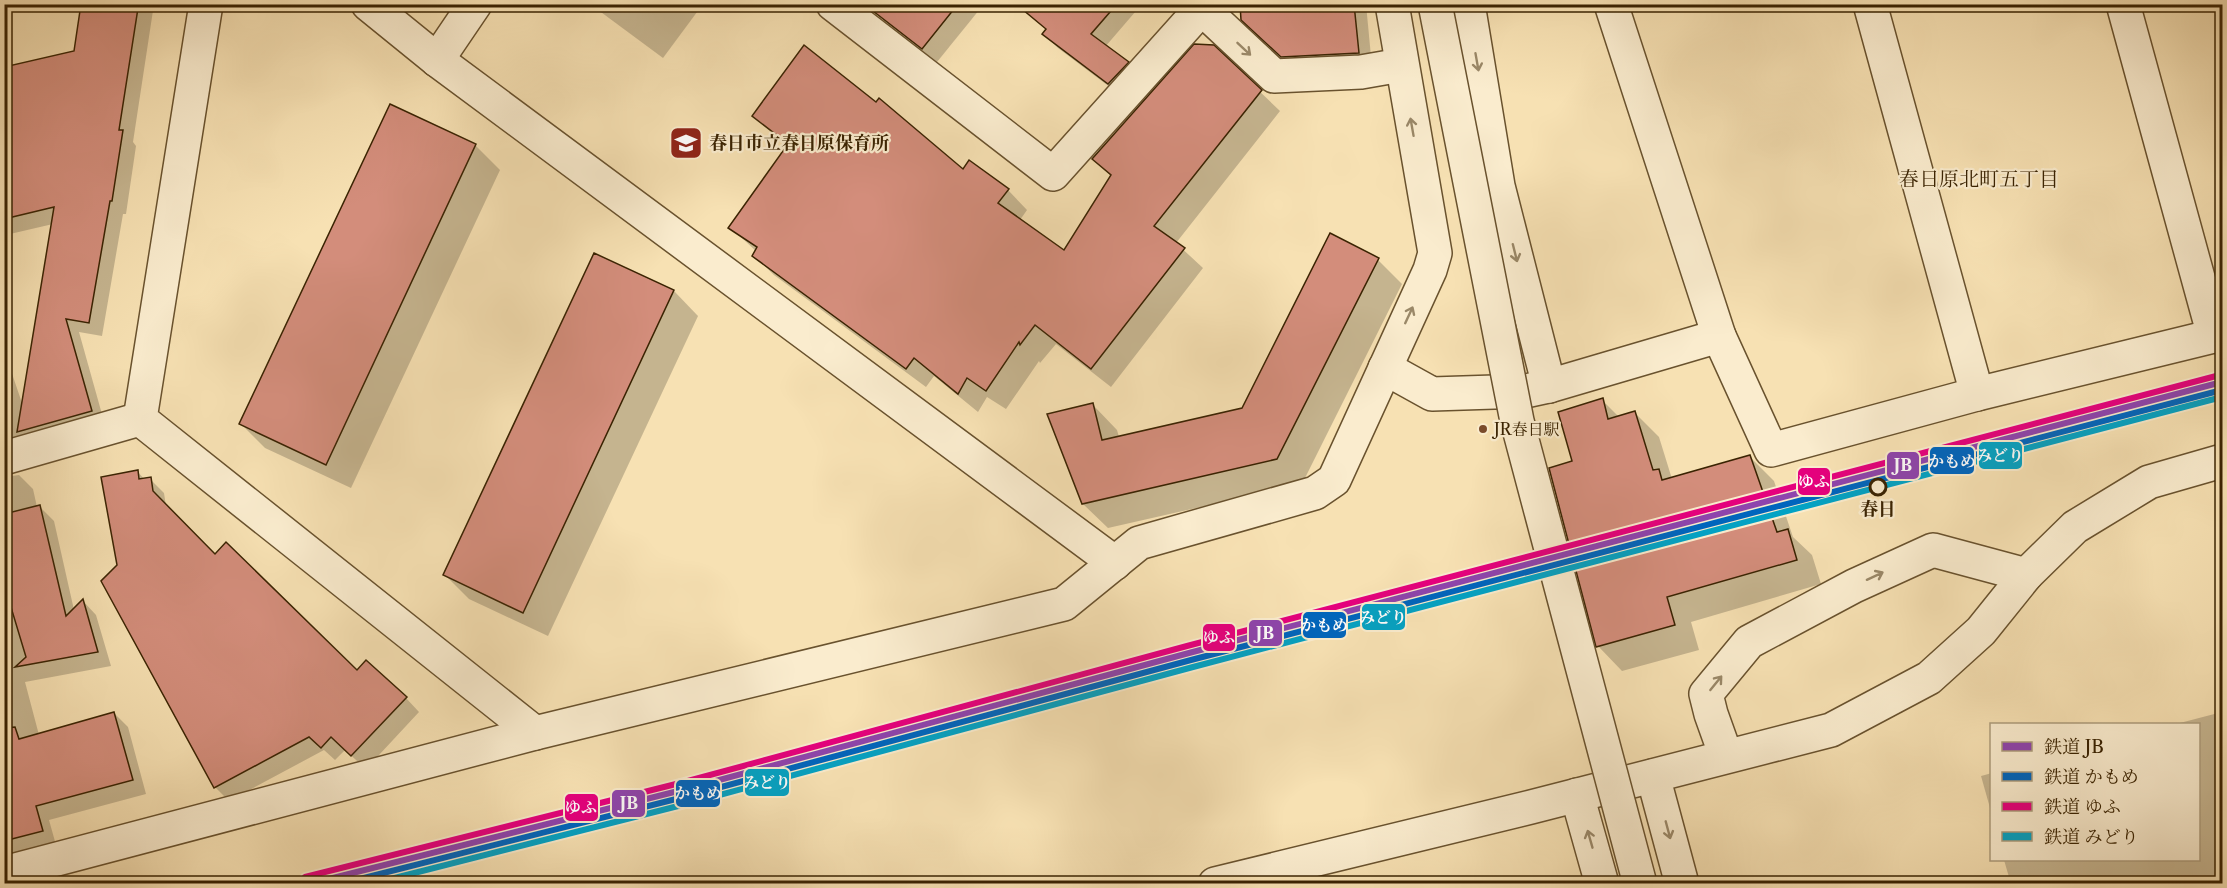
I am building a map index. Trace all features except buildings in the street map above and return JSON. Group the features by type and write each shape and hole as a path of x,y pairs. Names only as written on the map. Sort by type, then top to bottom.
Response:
{"street":[{"path":"140,419 206,4"},
{"path":"368,4 436,60 1115,563"},
{"path":"436,60 475,4"},
{"path":"833,4 1053,174 1199,7 1274,76 1361,72 1401,65"},
{"path":"4,873 535,733 1064,604 1139,543 1315,493 1334,480 1430,270 1435,253 1392,4"},
{"path":"1435,4 1517,421 1640,884"},
{"path":"1468,4 1498,186 1549,386"},
{"path":"1611,4 1719,336 1771,450 1977,394 2218,335 2123,4"},
{"path":"1870,4 1977,394"},
{"path":"1425,199 1498,186"},
{"path":"1385,368 1432,394 1526,391 1719,336"},
{"path":"4,458 140,419"},
{"path":"140,419 535,733"},
{"path":"1215,884 1831,730 1929,678 1981,631 2026,575 2075,527 2149,482 2223,461"},
{"path":"1726,756 1706,694 1749,642 1854,586 1933,550 2026,575"},
{"path":"1653,776 1682,884"},
{"path":"1577,795 1602,884"}],"rail line":[{"name":"ゆふ","path":"305,877 684,782 1187,646 2220,375"},
{"name":"JB","path":"309,884 686,789 1189,653 2222,382"},
{"name":"かもめ","path":"340,884 688,796 1191,660 2222,390"},
{"name":"みどり","path":"371,884 690,803 1193,667 2222,397"}],"place":[{"name":"春日市立春日原保育所","path":"686,143"},
{"name":"JR春日駅","path":"1483,429"},
{"name":"春日","path":"1878,487"}],"district":[{"name":"春日原北町五丁目","path":"1979,179"}]}
